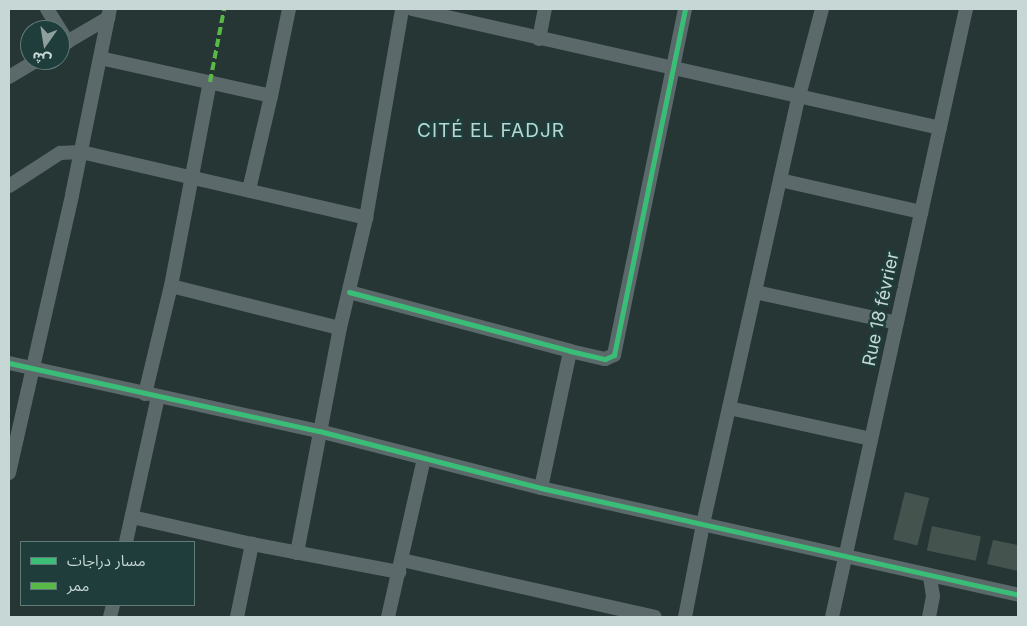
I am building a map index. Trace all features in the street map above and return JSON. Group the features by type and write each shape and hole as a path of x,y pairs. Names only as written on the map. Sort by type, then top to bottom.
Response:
{"street":[{"path":"249,190 289,9"},
{"path":"297,553 340,328 366,218 402,9"},
{"path":"412,9 539,39 674,66 940,128"},
{"path":"539,39 545,9"},
{"path":"349,292 570,351 605,359 614,356 685,9"},
{"path":"685,617 703,524 780,180 799,96 822,9"},
{"name":"Rue 18 février","path":"832,617 966,9"},
{"path":"70,40 109,13"},
{"path":"9,472 81,152 109,13"},
{"path":"100,58 271,96"},
{"path":"9,77 21,70"},
{"path":"126,541 132,518 171,286 210,82"},
{"path":"9,186 60,153 81,152 192,176 366,218"},
{"path":"780,180 921,212"},
{"path":"171,286 340,328"},
{"path":"755,292 897,323"},
{"path":"540,488 570,351"},
{"path":"9,363 152,396 319,430 540,488 1018,595"},
{"path":"729,408 871,439"},
{"path":"388,617 424,458"},
{"path":"132,518 297,553 400,566 655,617"},
{"path":"241,616 252,544"},
{"path":"929,617 933,596 930,576"}],"building":[{"path":"905,492 929,498 917,546 893,540"},
{"path":"932,526 981,536 976,561 927,550"},
{"path":"993,540 1018,545 1018,571 987,564"}],"marked path":[{"path":"210,82 224,9"}],"cycle path":[{"path":"349,292 570,351 605,359 614,355 685,9"},
{"path":"9,363 319,431 541,488 1018,595"}],"district":[{"name":"CITÉ EL FADJR","path":"491,131"}]}
